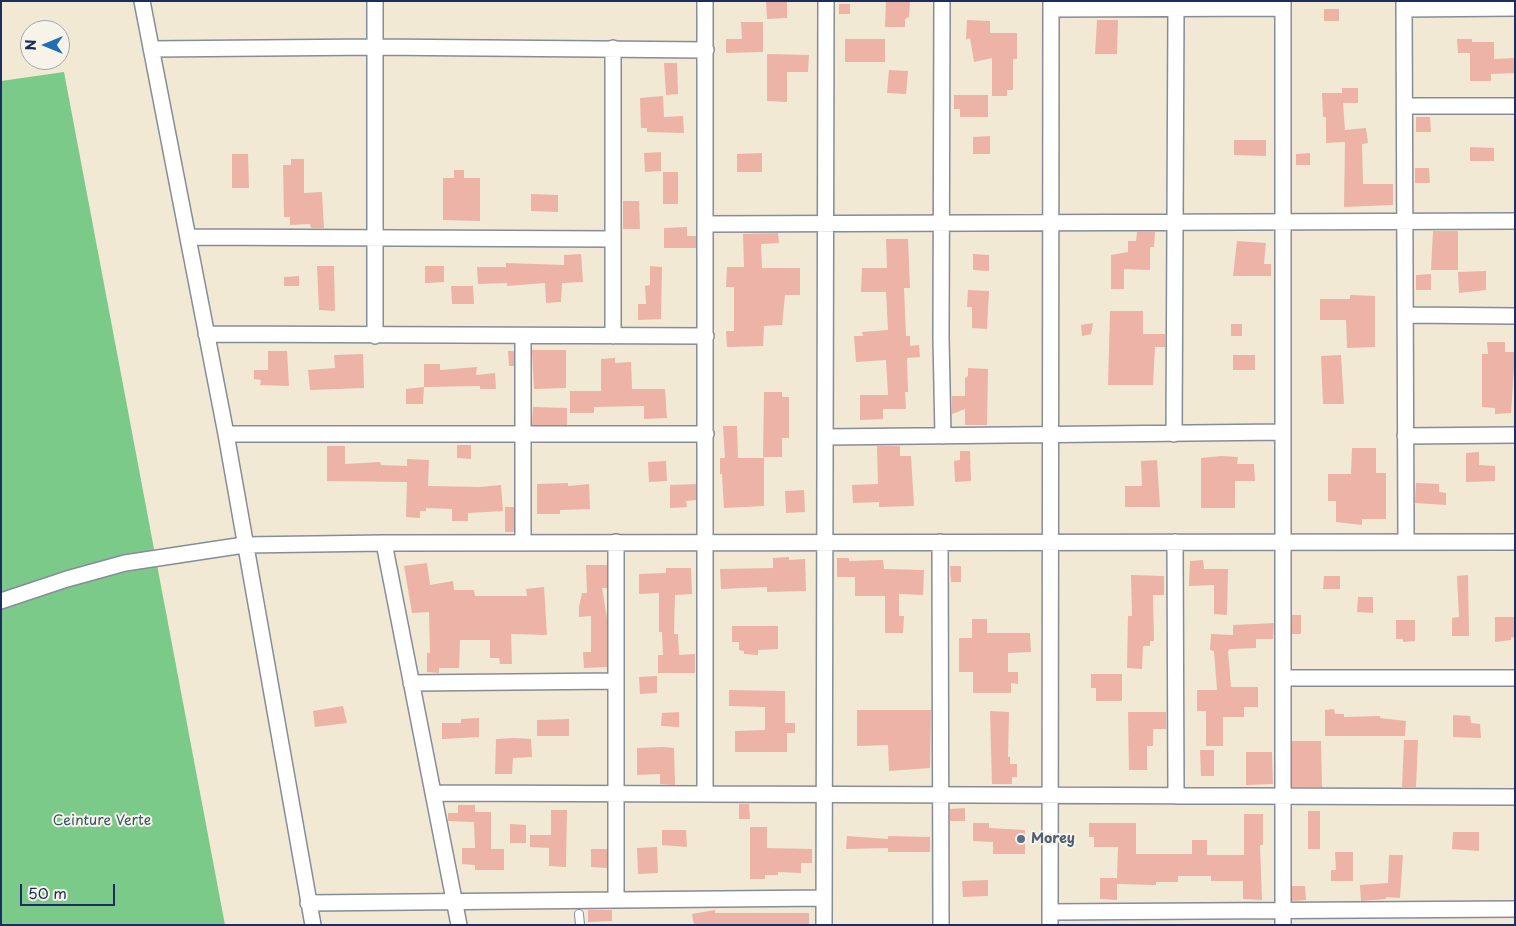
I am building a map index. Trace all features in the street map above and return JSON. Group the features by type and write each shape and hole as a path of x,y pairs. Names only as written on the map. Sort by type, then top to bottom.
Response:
{"street":[{"path":"142,1 226,434 244,545 313,925"},
{"path":"375,1 375,336"},
{"path":"705,1 705,794"},
{"path":"824,925 826,1"},
{"path":"942,1 943,436"},
{"path":"1284,918 1283,5 1176,9 1051,5 1050,918 1284,918 1515,909"},
{"path":"1406,542 1404,5 1515,8"},
{"path":"1174,434 1176,9"},
{"path":"151,50 375,47 706,50"},
{"path":"613,48 612,239 614,336"},
{"path":"1405,106 1515,106"},
{"path":"706,224 1515,221"},
{"path":"189,237 612,239"},
{"path":"1405,315 1515,316"},
{"path":"206,334 706,336"},
{"path":"523,336 523,542"},
{"path":"825,437 1283,432"},
{"path":"226,434 706,434"},
{"path":"1406,436 1515,436"},
{"path":"384,542 459,925"},
{"path":"1,601 67,578 125,563 244,545 384,542 1515,542"},
{"path":"616,542 616,900"},
{"path":"940,542 940,925"},
{"path":"1175,542 1176,796"},
{"path":"1284,678 1515,678"},
{"path":"412,683 616,681"},
{"path":"433,793 1515,797"},
{"path":"308,903 824,898"}],"lane":[{"path":"579,914 580,925"}],"green space":[{"name":"Ceinture Verte","path":"64,72 225,925 1,925 1,81"}],"building":[{"path":"766,1 787,1 787,18 767,19"},
{"path":"886,1 910,1 909,17 905,19 905,27 885,27"},
{"path":"839,4 850,4 850,14 839,14"},
{"path":"1324,9 1339,9 1339,21 1324,21"},
{"path":"967,20 990,21 990,33 1017,33 1017,59 1013,59 1013,90 1007,90 1007,96 992,96 992,58 974,62 970,38 966,40"},
{"path":"1097,20 1118,20 1117,54 1095,54"},
{"path":"741,22 763,22 763,52 726,53 726,39 742,39"},
{"path":"845,39 885,39 885,62 845,62"},
{"path":"1457,39 1472,39 1472,42 1494,42 1494,59 1515,58 1515,73 1491,74 1491,81 1470,81 1470,53 1458,53"},
{"path":"767,54 809,55 808,72 787,72 787,102 767,101"},
{"path":"664,63 677,63 678,94 666,95"},
{"path":"889,70 908,71 906,94 887,93"},
{"path":"1342,88 1358,88 1358,103 1343,103 1345,130 1366,128 1368,143 1362,144 1363,184 1393,184 1393,205 1344,207 1345,142 1326,143 1326,117 1323,117 1322,93 1342,93"},
{"path":"954,95 988,95 988,117 960,117 960,109 954,109"},
{"path":"663,96 664,117 683,116 684,133 647,132 647,128 641,128 640,98"},
{"path":"1416,117 1430,117 1431,132 1416,132"},
{"path":"990,136 990,154 973,154 973,137"},
{"path":"1234,140 1266,140 1266,156 1234,155"},
{"path":"1470,147 1494,148 1494,161 1470,161"},
{"path":"661,152 661,171 645,172 644,153"},
{"path":"762,153 762,172 737,172 737,154"},
{"path":"1310,153 1310,165 1296,165 1296,154"},
{"path":"232,154 248,154 249,188 232,188"},
{"path":"291,159 304,159 304,193 322,192 324,228 311,228 310,224 290,225 290,217 284,217 283,165 291,165"},
{"path":"1415,168 1429,168 1430,183 1415,183"},
{"path":"454,170 464,170 464,178 480,178 480,221 443,220 443,178 454,178"},
{"path":"663,172 678,172 678,204 663,204"},
{"path":"531,194 558,195 558,212 531,211"},
{"path":"623,201 639,201 640,229 623,229"},
{"path":"687,227 687,236 696,236 696,248 664,248 664,228"},
{"path":"1433,231 1458,231 1458,270 1431,270"},
{"path":"1137,232 1155,232 1154,247 1150,247 1150,270 1124,269 1124,289 1111,289 1111,255 1128,252 1128,241 1136,241"},
{"path":"778,233 779,243 761,244 762,268 800,268 800,295 785,295 782,325 764,326 763,346 727,347 726,331 734,331 734,287 726,287 727,267 744,267 743,234"},
{"path":"886,239 908,239 910,288 904,288 906,336 910,336 910,346 919,345 920,357 907,358 908,392 905,392 906,409 883,409 883,419 860,420 860,395 888,395 886,360 856,362 854,336 863,336 862,332 888,330 886,292 861,292 862,268 887,268"},
{"path":"1237,241 1266,243 1264,264 1271,264 1271,276 1233,276"},
{"path":"581,254 583,282 562,283 561,302 546,303 545,283 507,286 507,283 478,284 477,267 506,267 506,263 564,265 564,255"},
{"path":"973,254 989,255 989,271 973,270"},
{"path":"317,266 334,266 335,311 319,310"},
{"path":"425,266 444,266 444,282 425,283"},
{"path":"650,266 662,267 661,319 638,320 638,304 646,304 645,286 650,285"},
{"path":"1486,271 1486,290 1459,293 1458,272"},
{"path":"1431,274 1431,290 1416,290 1416,275"},
{"path":"299,276 299,286 284,286 284,277"},
{"path":"451,286 473,286 474,304 452,304"},
{"path":"968,290 989,291 987,329 972,328 972,307 967,307"},
{"path":"1350,295 1375,296 1375,347 1347,348 1346,320 1320,320 1320,299 1350,299"},
{"path":"1110,311 1143,311 1143,334 1165,334 1165,347 1155,347 1153,385 1108,385"},
{"path":"1093,323 1091,334 1082,336 1081,325"},
{"path":"1231,324 1242,324 1242,336 1231,336"},
{"path":"1487,342 1505,342 1505,352 1515,352 1511,413 1495,414 1495,408 1482,407 1482,354 1488,354"},
{"path":"532,350 566,350 566,388 534,389"},
{"path":"268,351 287,351 289,386 260,385 261,380 254,379 254,370 268,370"},
{"path":"508,351 514,351 514,366 509,366"},
{"path":"363,354 364,388 310,390 308,370 335,368 334,355"},
{"path":"1233,355 1255,355 1255,370 1233,370"},
{"path":"1341,355 1344,404 1323,404 1321,356"},
{"path":"615,358 615,363 631,362 632,389 665,389 667,418 644,419 644,406 594,407 594,413 570,413 570,391 601,391 601,359"},
{"path":"424,364 440,364 440,370 477,367 476,375 495,373 496,389 480,389 480,386 424,387"},
{"path":"968,368 988,369 987,425 965,425 965,409 952,414 952,396 965,396 965,378 968,376"},
{"path":"424,387 423,404 406,404 406,389"},
{"path":"764,392 782,392 782,397 789,397 789,438 782,438 782,457 763,457"},
{"path":"533,407 567,408 567,425 532,425"},
{"path":"723,426 737,426 738,458 764,458 764,506 724,508 722,474 720,474 720,458 725,458"},
{"path":"457,445 471,445 471,459 457,458"},
{"path":"327,446 345,446 345,464 380,462 381,465 407,466 407,459 429,460 428,486 480,487 501,485 503,511 468,513 468,521 452,521 452,509 426,508 426,511 420,511 420,518 406,517 407,482 327,481"},
{"path":"877,446 900,446 900,456 911,456 914,506 879,507 879,502 853,503 852,485 878,484"},
{"path":"1352,448 1376,448 1376,473 1386,473 1386,519 1362,519 1362,525 1336,522 1336,501 1328,501 1328,474 1351,474"},
{"path":"960,451 970,451 971,481 955,482 954,461 960,460"},
{"path":"1479,452 1479,465 1495,466 1495,481 1466,482 1466,453"},
{"path":"1238,457 1237,464 1254,464 1255,481 1235,481 1235,508 1201,508 1201,458"},
{"path":"1157,460 1160,507 1125,507 1125,486 1142,486 1141,461"},
{"path":"666,461 667,481 649,482 648,462"},
{"path":"568,483 568,486 589,484 590,509 560,510 560,514 537,514 537,484"},
{"path":"1416,483 1439,484 1439,492 1446,493 1446,505 1415,503"},
{"path":"696,484 696,500 686,501 687,507 670,508 670,485"},
{"path":"804,490 805,512 786,513 785,491"},
{"path":"505,507 514,507 514,532 505,532"},
{"path":"789,557 789,560 805,559 806,591 767,592 767,587 721,589 720,569 773,568 773,558"},
{"path":"837,558 849,558 849,561 883,560 884,569 924,570 923,595 899,594 899,616 904,616 903,633 885,633 885,596 855,596 855,577 837,577"},
{"path":"1203,560 1204,569 1228,569 1227,615 1214,614 1214,585 1189,586 1190,561"},
{"path":"427,563 430,585 453,581 454,590 474,590 475,596 527,596 526,589 544,587 547,635 511,634 512,664 500,664 499,658 490,658 490,640 460,640 459,668 439,668 439,673 427,672 427,653 430,653 429,612 412,613 404,566"},
{"path":"586,565 607,565 607,588 602,588 607,618 607,667 584,668 583,652 591,652 591,616 579,617 582,593 587,593"},
{"path":"950,566 961,566 961,582 951,582"},
{"path":"666,568 691,568 692,594 675,595 674,634 678,634 679,655 695,654 695,673 658,673 658,655 663,655 662,632 659,632 659,593 639,594 639,574 666,573"},
{"path":"1131,575 1164,576 1164,595 1153,595 1154,641 1150,641 1150,646 1143,646 1142,669 1127,668 1128,616 1132,616"},
{"path":"1468,575 1469,636 1452,636 1452,618 1459,617 1457,576"},
{"path":"1324,576 1340,576 1340,589 1323,589"},
{"path":"1358,597 1373,597 1373,613 1357,612"},
{"path":"1292,615 1301,615 1301,634 1292,634"},
{"path":"1495,617 1515,617 1515,638 1511,637 1511,640 1495,642"},
{"path":"972,619 987,619 987,633 1030,633 1031,652 1008,653 1008,672 1018,672 1018,684 1011,683 1011,693 973,693 973,672 959,672 959,638 972,638"},
{"path":"1396,620 1415,620 1415,641 1403,642 1403,639 1396,639"},
{"path":"1274,623 1273,639 1256,639 1256,648 1230,649 1228,651 1231,687 1258,687 1258,707 1244,707 1244,717 1223,717 1223,746 1206,746 1206,711 1197,711 1197,690 1217,690 1214,651 1210,650 1211,634 1233,635 1233,625"},
{"path":"732,626 778,626 778,649 758,650 758,655 744,654 744,651 739,650 739,642 732,642"},
{"path":"1091,674 1122,674 1122,701 1096,701 1096,688 1091,688"},
{"path":"657,676 657,693 640,694 639,677"},
{"path":"729,690 785,691 785,723 795,723 795,733 787,733 787,752 735,752 735,731 765,730 765,707 729,706"},
{"path":"343,706 347,723 315,727 313,711"},
{"path":"1334,709 1335,714 1344,714 1344,717 1380,716 1380,718 1406,721 1405,736 1325,736 1325,710"},
{"path":"857,710 931,710 930,768 889,771 888,745 857,746"},
{"path":"990,711 1009,712 1008,757 1010,757 1010,764 1017,764 1017,777 1012,777 1012,784 992,784"},
{"path":"679,712 679,727 661,726 662,713"},
{"path":"1128,712 1166,712 1166,729 1153,729 1153,746 1147,746 1147,770 1129,770"},
{"path":"1453,715 1470,716 1471,723 1480,724 1481,738 1453,737"},
{"path":"479,718 479,737 442,739 442,723 461,723 461,719"},
{"path":"569,719 569,736 537,736 537,720"},
{"path":"496,739 531,739 532,757 513,758 512,774 495,774"},
{"path":"1404,740 1418,740 1416,787 1402,787"},
{"path":"1292,741 1321,741 1322,787 1292,787"},
{"path":"637,748 674,748 675,785 660,784 660,774 637,775"},
{"path":"1200,750 1214,750 1214,776 1201,776"},
{"path":"1246,752 1272,752 1273,784 1246,785"},
{"path":"739,804 749,804 750,819 739,819"},
{"path":"458,805 475,805 475,812 491,812 491,849 504,849 504,870 475,870 475,865 462,864 462,848 475,848 474,822 448,821 448,813 458,813"},
{"path":"965,808 965,821 950,821 950,809"},
{"path":"551,810 567,810 566,867 549,866 549,848 530,847 530,835 551,835"},
{"path":"1308,811 1320,811 1320,849 1308,849"},
{"path":"1244,814 1263,814 1263,845 1260,845 1262,900 1243,899 1243,881 1211,881 1211,876 1178,876 1178,882 1156,882 1156,885 1117,884 1117,900 1100,899 1100,878 1117,878 1118,847 1094,847 1094,837 1089,837 1089,823 1136,823 1136,854 1192,854 1192,840 1207,840 1207,855 1244,855"},
{"path":"973,823 989,823 989,828 1025,830 1025,854 993,854 993,842 973,841"},
{"path":"510,824 526,825 526,843 510,843"},
{"path":"750,827 767,827 767,848 812,849 812,863 801,863 801,873 778,872 778,875 765,875 765,879 750,879"},
{"path":"662,830 686,830 687,847 662,845"},
{"path":"1453,832 1479,832 1479,851 1452,849"},
{"path":"847,836 888,839 888,836 930,837 930,852 888,852 888,848 846,849"},
{"path":"657,847 658,873 638,874 637,848"},
{"path":"591,849 607,849 607,868 591,867"},
{"path":"1335,852 1353,852 1353,881 1331,881 1331,870 1336,870"},
{"path":"1389,855 1403,855 1400,898 1386,897 1386,899 1361,901 1360,885 1388,883"},
{"path":"988,880 988,896 963,897 962,881"},
{"path":"1292,886 1305,886 1306,900 1292,901"},
{"path":"588,910 612,910 612,921 588,922"},
{"path":"715,910 715,913 809,913 809,925 694,925 692,914"}],"place":[{"name":"Morey","path":"1021,839"}]}
